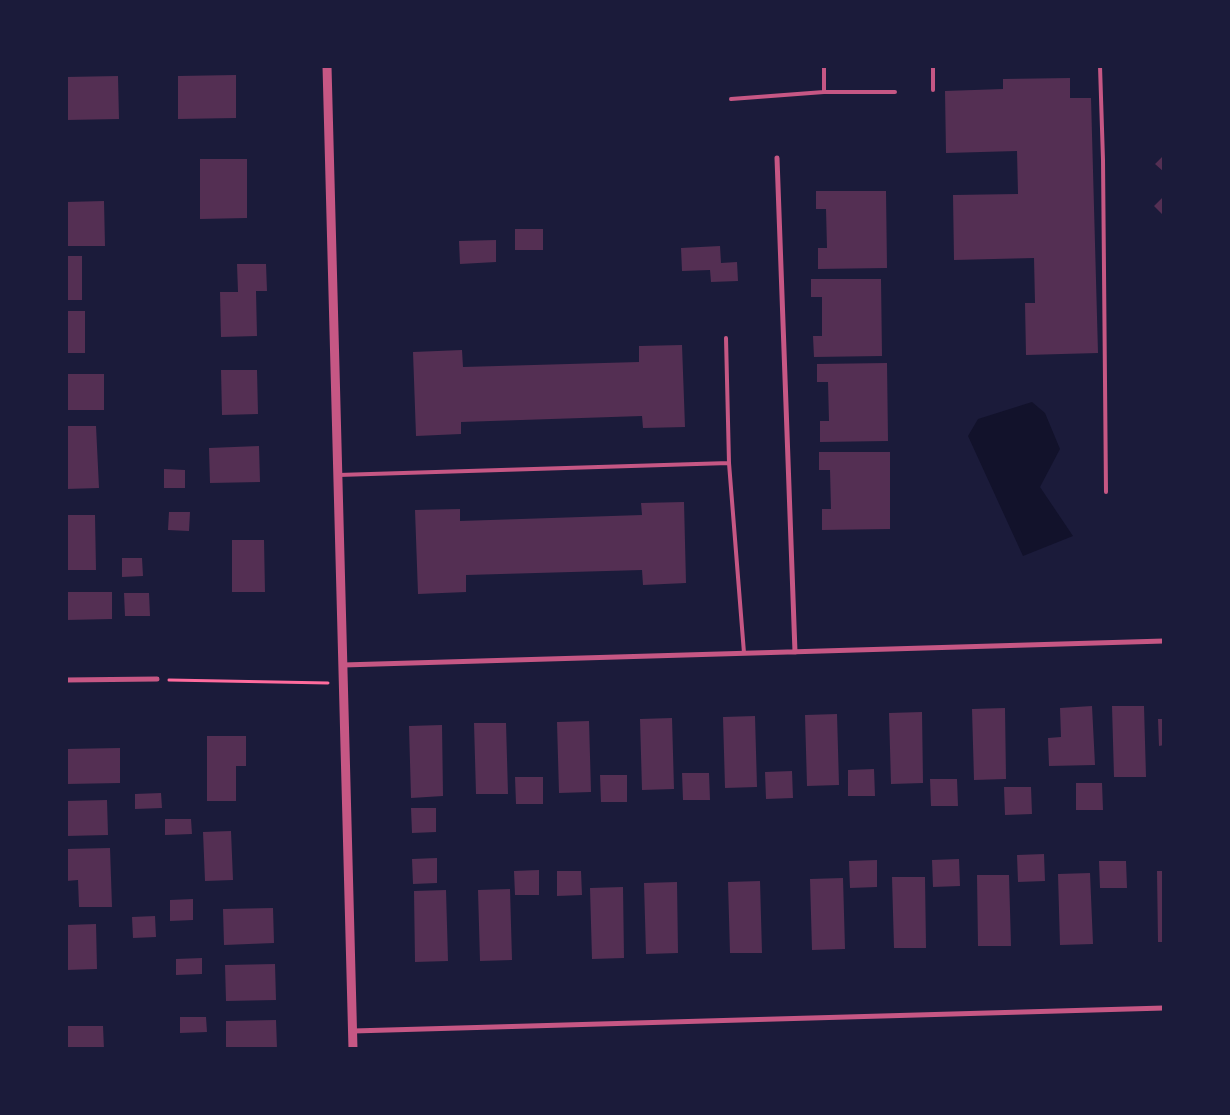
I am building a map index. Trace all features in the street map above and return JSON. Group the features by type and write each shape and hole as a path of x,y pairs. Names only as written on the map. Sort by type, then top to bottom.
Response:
{"street":[{"path":"327,66 353,1049"},
{"path":"777,158 795,652"},
{"path":"343,665 1164,641"},
{"path":"66,680 157,679"},
{"path":"353,1031 1164,1008"}],"lane":[{"path":"824,66 824,92"},
{"path":"933,66 933,90"},
{"path":"1100,66 1103,160 1106,492"},
{"path":"731,100 824,92 895,92"},
{"path":"726,338 729,463 744,654"},
{"path":"338,475 729,463"}],"path":[{"path":"157,679 344,683"}],"shaded area":[{"path":"1032,402 1045,413 1060,449 1040,487 1073,536 1023,556 968,436 978,419"}],"building":[{"path":"236,75 236,118 178,119 178,76"},
{"path":"118,76 119,119 66,120 66,77"},
{"path":"1070,78 1070,98 1091,98 1098,353 1026,355 1025,303 1035,303 1034,258 954,260 953,195 1018,194 1017,151 946,153 945,91 1003,89 1003,79"},
{"path":"1164,155 1164,172 1155,164"},
{"path":"200,159 247,159 247,218 200,219"},
{"path":"816,191 886,191 887,268 818,269 818,248 827,248 826,209 816,209"},
{"path":"1164,196 1164,216 1154,206"},
{"path":"104,201 105,246 66,246 66,202"},
{"path":"515,229 543,229 543,250 515,250"},
{"path":"496,240 496,262 460,264 459,241"},
{"path":"720,246 721,263 737,262 738,281 711,282 710,270 682,271 681,248"},
{"path":"66,256 82,256 82,300 66,300"},
{"path":"237,264 266,264 267,291 256,291 257,336 221,337 220,292 238,292"},
{"path":"811,279 881,279 882,356 814,357 813,336 822,336 822,297 811,297"},
{"path":"66,311 85,311 85,353 66,353"},
{"path":"682,345 685,427 643,428 642,416 461,422 461,434 416,436 413,352 462,350 463,367 639,362 639,346"},
{"path":"887,363 888,441 820,442 820,421 829,421 828,382 817,382 817,364"},
{"path":"221,370 257,370 258,414 222,415"},
{"path":"66,374 104,374 104,410 66,410"},
{"path":"66,426 96,426 99,488 66,489"},
{"path":"259,446 260,482 210,483 209,448"},
{"path":"819,452 890,452 890,529 822,530 822,509 831,509 830,470 819,470"},
{"path":"164,469 185,470 185,488 164,488"},
{"path":"684,502 686,583 643,585 642,570 466,575 466,592 418,594 415,510 460,509 460,521 642,515 641,503"},
{"path":"169,512 190,512 189,531 168,530"},
{"path":"66,515 95,515 96,570 66,570"},
{"path":"232,540 264,540 265,592 232,592"},
{"path":"122,558 142,558 143,576 122,577"},
{"path":"66,592 112,592 112,619 66,620"},
{"path":"124,593 149,593 150,616 125,616"},
{"path":"1092,706 1095,765 1049,766 1048,738 1061,737 1060,708"},
{"path":"1112,706 1144,706 1146,777 1114,777"},
{"path":"1005,708 1006,779 974,780 972,709"},
{"path":"922,712 923,783 891,784 889,713"},
{"path":"837,714 839,785 807,786 805,715"},
{"path":"755,716 757,787 725,788 723,717"},
{"path":"672,718 674,789 642,790 640,719"},
{"path":"1158,719 1164,719 1164,745 1159,746"},
{"path":"589,721 591,792 559,793 557,722"},
{"path":"474,723 506,723 508,794 476,794"},
{"path":"442,725 443,796 411,798 409,726"},
{"path":"207,736 246,736 246,766 236,766 236,801 207,801"},
{"path":"120,748 120,783 66,784 66,749"},
{"path":"874,769 875,796 848,796 848,770"},
{"path":"792,771 793,798 766,799 765,772"},
{"path":"682,773 709,773 710,800 683,800"},
{"path":"600,775 627,775 627,802 601,802"},
{"path":"515,777 543,777 543,804 516,804"},
{"path":"930,779 957,779 958,806 931,806"},
{"path":"1076,783 1102,783 1103,810 1076,810"},
{"path":"1004,787 1031,787 1032,814 1005,815"},
{"path":"161,793 162,808 135,809 135,794"},
{"path":"107,800 108,835 66,836 66,801"},
{"path":"411,808 436,808 436,832 412,833"},
{"path":"165,819 191,819 192,834 165,835"},
{"path":"231,831 233,880 205,881 203,832"},
{"path":"110,848 112,907 79,907 78,880 66,881 66,849"},
{"path":"1044,854 1045,881 1018,882 1017,855"},
{"path":"437,858 437,883 413,884 412,859"},
{"path":"959,859 960,886 933,887 932,860"},
{"path":"877,860 877,887 850,888 849,861"},
{"path":"1099,861 1126,861 1127,888 1100,888"},
{"path":"539,870 539,895 515,895 514,871"},
{"path":"557,871 581,871 582,895 557,896"},
{"path":"1157,871 1164,871 1164,942 1158,942"},
{"path":"1090,873 1093,944 1060,945 1058,874"},
{"path":"977,875 1009,875 1011,946 978,946"},
{"path":"892,877 925,877 926,948 894,948"},
{"path":"843,878 845,949 812,950 810,879"},
{"path":"760,881 762,953 730,953 728,882"},
{"path":"677,882 678,953 646,954 644,883"},
{"path":"623,887 624,958 592,959 590,888"},
{"path":"510,889 512,960 480,961 478,890"},
{"path":"446,890 448,961 415,962 414,891"},
{"path":"193,899 193,920 170,921 170,900"},
{"path":"273,908 274,943 224,945 223,909"},
{"path":"155,916 156,937 133,938 132,917"},
{"path":"96,924 97,969 66,970 66,925"},
{"path":"202,958 202,974 176,975 176,959"},
{"path":"275,964 276,1000 226,1001 225,965"},
{"path":"180,1017 206,1017 207,1032 180,1033"},
{"path":"276,1020 277,1049 226,1049 226,1021"},
{"path":"66,1026 103,1026 104,1049 67,1049"}]}
